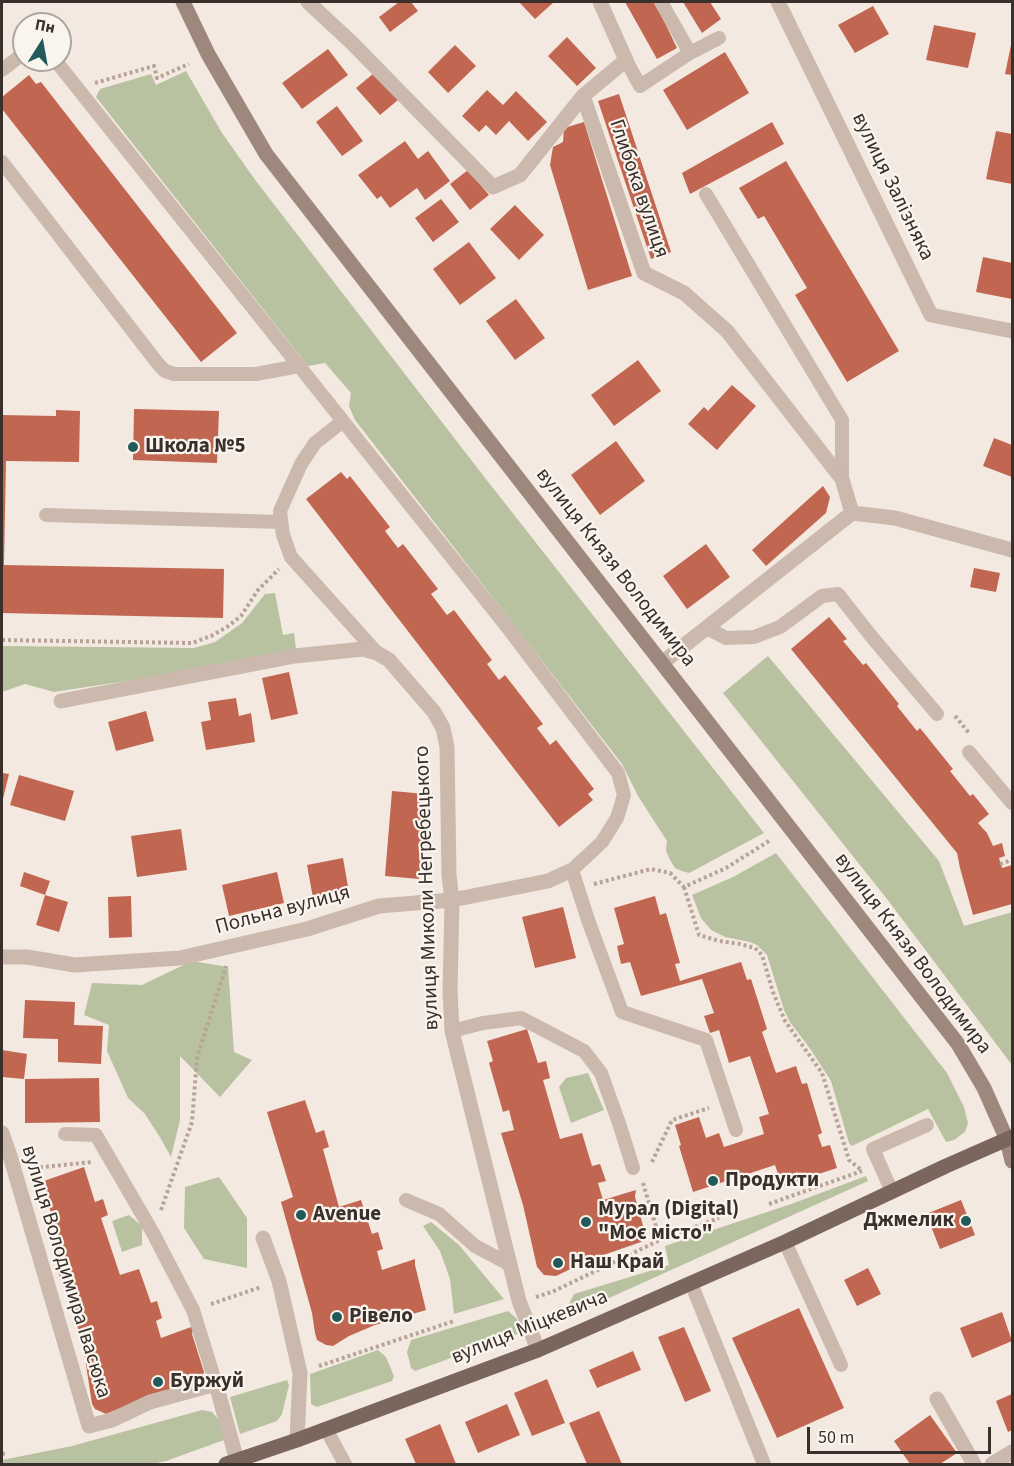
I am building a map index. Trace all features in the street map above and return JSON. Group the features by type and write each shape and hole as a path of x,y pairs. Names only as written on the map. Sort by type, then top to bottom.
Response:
{"main road":[{"name":"вулиця Князя Володимира","path":"183,2 208,54 266,154 958,1044 1010,1139 1012,1161"},
{"name":"вулиця Міцкевича","path":"231,1463 537,1350 785,1242 946,1166 1010,1139"}],"street":[{"path":"308,2 352,43 493,187 520,175 583,96 626,60 600,2"},
{"name":"вулиця Залізняка","path":"780,2 931,315 1012,331"},
{"name":"Глибока вулиця","path":"583,96 644,273 684,293 727,331 842,479 852,513"},
{"path":"662,663 852,513 896,518 1012,550"},
{"path":"61,701 295,656 363,649 377,653"},
{"name":"вулиця Миколи Негребецького","path":"377,653 389,660 434,712 443,728 447,747 449,875 452,900 450,992 452,1031 509,1264 519,1301 537,1350"},
{"name":"Польна вулиця","path":"2,957 27,957 75,965 180,958 307,929 379,906 452,900 548,881 572,870"},
{"name":"вулиця Володимира Івасюка","path":"2,1133 89,1426 112,1420 150,1402 216,1384"},
{"path":"263,1238 279,1281 300,1373 297,1440"},
{"path":"216,1384 231,1463"},
{"path":"937,1399 974,1464"},
{"path":"992,1464 1012,1452"}],"lane":[{"path":"661,2 690,53"},
{"path":"626,60 640,86 690,53 719,38"},
{"path":"65,72 508,628 618,773 624,795 617,818 602,842 572,870 588,920 622,1012 706,1040 736,1130"},
{"path":"2,162 165,371 174,374 256,374 299,366"},
{"path":"706,194 842,420 842,479"},
{"path":"343,421 315,443 301,464 280,512 283,536 291,557 377,653"},
{"path":"46,515 281,522"},
{"path":"707,628 726,638 754,638 780,627 822,597 838,594 937,714"},
{"path":"969,752 1012,803"},
{"path":"452,1031 483,1023 521,1018 584,1051 601,1073 633,1168"},
{"path":"892,1192 873,1149 927,1125"},
{"path":"65,1134 96,1135 153,1233 194,1310 216,1384"},
{"path":"406,1200 439,1214 475,1246 509,1264"},
{"path":"785,1242 841,1365"},
{"path":"691,1283 764,1464"},
{"path":"326,1429 345,1464"}],"path":[{"path":"97,82 154,66 157,78 189,64"},
{"path":"2,640 192,643 211,636 241,616 258,590 291,557"},
{"path":"937,714 947,706 979,744 969,752"},
{"path":"684,887 726,868 769,841"},
{"path":"1000,864 1012,860"},
{"path":"572,870 592,884 651,869 670,873 684,887 699,935 755,948 762,955 785,1021 822,1073 849,1160 863,1171 768,1204"},
{"path":"153,1233 192,1122 197,1058 232,947"},
{"path":"648,1172 672,1120 699,1111"},
{"path":"14,1170 111,1160"},
{"path":"633,1168 643,1182 660,1240"},
{"path":"519,1301 552,1292 660,1240 718,1218"},
{"path":"194,1310 279,1281"},
{"path":"300,1373 454,1321"}],"green space":[{"path":"186,71 222,133 256,181 482,474 764,833 689,873 675,868 666,851 667,841 638,796 622,764 355,420 349,406 351,393 325,363 308,366 96,97 100,89 151,74 156,85"},
{"path":"275,593 283,635 294,633 296,649 172,674 54,692 25,684 2,692 2,646 194,648 215,642 242,623 265,594"},
{"path":"768,656 939,861 964,926 1012,912 1012,1065 887,899 723,693"},
{"path":"776,853 947,1073 964,1107 968,1123 965,1132 954,1140 946,1142 928,1109 852,1146 849,1143 831,1081 790,1022 767,955 757,945 725,937 711,930 701,918 692,895 733,877"},
{"path":"192,961 228,967 234,1052 252,1060 220,1097 180,1056 180,1120 171,1157 145,1114 128,1098 107,1051 109,1025 84,1015 92,983 142,985"},
{"path":"588,1073 604,1110 571,1123 559,1087 566,1078"},
{"path":"866,1176 868,1181 576,1313 565,1312 574,1294 669,1265 665,1246 794,1203"},
{"path":"219,1177 247,1218 247,1268 204,1259 184,1228 185,1187"},
{"path":"129,1215 142,1226 142,1245 122,1252 112,1221"},
{"path":"431,1222 459,1245 504,1299 454,1314 450,1279 440,1251 423,1226"},
{"path":"508,1311 516,1318 523,1332 415,1371 411,1368 407,1352 411,1340"},
{"path":"378,1350 386,1357 394,1376 392,1381 317,1407 311,1404 310,1374"},
{"path":"287,1380 289,1385 282,1414 277,1421 240,1434 230,1397"},
{"path":"202,1410 212,1412 219,1420 224,1440 166,1461 151,1464 2,1464 2,1460 72,1446"}],"building":[{"path":"399,2 411,2 418,11 390,32 379,17"},
{"path":"519,2 554,2 535,19"},
{"path":"625,2 655,2 677,48 657,59"},
{"path":"683,2 710,2 721,19 702,33"},
{"path":"873,6 889,34 855,53 838,25"},
{"path":"934,25 976,33 968,68 926,60"},
{"path":"567,37 596,68 577,86 548,56"},
{"path":"455,45 476,66 448,93 428,72"},
{"path":"1012,45 1012,75 1005,74"},
{"path":"328,49 348,75 302,109 282,83"},
{"path":"725,52 749,93 687,130 663,90"},
{"path":"374,73 398,100 380,115 356,88"},
{"path":"29,75 36,84 41,82 237,333 201,362 2,109 2,97"},
{"path":"487,90 503,105 516,91 547,122 528,141 509,121 496,135 486,125 479,132 462,116"},
{"path":"619,94 671,252 651,259 598,101"},
{"path":"337,106 363,141 342,156 316,122"},
{"path":"584,122 632,276 588,290 550,165 553,147 563,142 564,128"},
{"path":"772,122 784,144 690,194 682,173"},
{"path":"996,131 1012,134 1012,184 986,179"},
{"path":"405,141 418,159 428,151 450,181 425,200 417,188 390,208 381,196 377,199 358,175"},
{"path":"786,161 899,351 847,382 795,295 807,288 764,216 758,219 739,188"},
{"path":"468,170 489,195 470,210 450,184"},
{"path":"441,199 459,222 433,242 415,218"},
{"path":"515,205 544,235 519,260 490,229"},
{"path":"469,242 496,278 460,305 433,269"},
{"path":"983,257 1012,263 1012,299 976,292"},
{"path":"516,299 545,338 515,360 486,321"},
{"path":"638,360 661,391 614,426 591,395"},
{"path":"732,385 756,406 717,450 688,424 704,407 708,411"},
{"path":"134,409 219,411 217,463 133,460"},
{"path":"56,410 80,411 79,462 6,461 4,565 224,569 223,618 2,613 2,415 56,416"},
{"path":"994,438 1012,445 1012,477 983,466"},
{"path":"616,441 645,481 600,515 571,475"},
{"path":"341,472 347,479 350,476 390,527 385,531 398,548 403,544 438,589 431,594 447,615 454,610 492,660 487,664 499,680 505,675 543,724 537,728 550,745 556,740 594,789 588,794 593,800 559,827 306,499"},
{"path":"823,486 830,497 826,513 766,566 752,550"},
{"path":"706,544 730,577 687,609 663,576"},
{"path":"974,568 1000,573 996,592 970,587"},
{"path":"829,617 847,639 843,641 863,665 866,663 917,731 920,728 953,769 950,771 970,796 973,794 989,814 978,823 987,833 993,846 1002,843 1005,856 999,858 1002,868 1012,865 1012,904 973,915 957,853 791,649"},
{"path":"289,672 298,714 271,720 262,678"},
{"path":"236,698 239,716 251,713 255,742 206,750 201,722 211,720 208,702"},
{"path":"146,711 154,741 116,751 108,722"},
{"path":"2,773 9,774 2,803"},
{"path":"19,775 74,791 65,821 10,805"},
{"path":"392,791 426,794 419,879 385,876"},
{"path":"181,829 187,870 137,877 131,836"},
{"path":"343,858 349,892 313,898 307,865"},
{"path":"24,872 50,881 45,895 20,886"},
{"path":"277,872 284,903 229,916 222,885"},
{"path":"45,895 68,902 59,932 36,925"},
{"path":"131,896 132,937 109,938 108,897"},
{"path":"655,896 660,915 666,913 680,963 675,964 680,981 741,962 747,980 751,979 767,1029 762,1032 776,1073 796,1066 802,1084 807,1083 822,1133 818,1135 822,1147 830,1145 837,1168 782,1186 775,1165 693,1192 675,1125 699,1117 706,1138 719,1133 724,1147 764,1134 759,1117 769,1114 750,1056 729,1063 719,1030 710,1033 704,1016 714,1013 702,979 641,996 630,962 621,964 617,946 624,944 614,908"},
{"path":"563,907 576,958 535,968 522,917"},
{"path":"25,1000 75,1002 74,1025 103,1026 101,1064 58,1062 58,1039 23,1038"},
{"path":"527,1029 538,1063 546,1061 550,1078 543,1080 560,1139 582,1133 592,1166 600,1164 606,1181 598,1183 603,1200 636,1190 635,1197 646,1236 641,1242 589,1260 556,1276 544,1275 537,1267 523,1205 501,1133 514,1130 509,1110 503,1112 489,1063 493,1061 487,1041"},
{"path":"2,1050 27,1054 24,1079 2,1077"},
{"path":"99,1078 100,1122 25,1123 25,1079"},
{"path":"305,1100 316,1133 324,1130 329,1147 323,1149 339,1207 361,1200 372,1234 378,1232 383,1249 377,1251 382,1270 415,1259 426,1310 375,1325 333,1346 317,1340 315,1333 312,1313 281,1202 293,1197 267,1112"},
{"path":"84,1167 95,1202 103,1199 108,1215 101,1218 120,1275 139,1269 151,1303 157,1301 162,1318 156,1321 161,1338 194,1326 192,1334 204,1372 199,1379 106,1414 95,1409 92,1404 76,1320 58,1272 69,1268 41,1182"},
{"path":"961,1200 975,1235 940,1249 926,1214"},
{"path":"868,1268 881,1294 857,1306 844,1280"},
{"path":"799,1308 844,1408 777,1438 732,1338"},
{"path":"1002,1312 1012,1341 972,1358 960,1328"},
{"path":"684,1327 711,1391 685,1402 658,1337"},
{"path":"633,1351 641,1370 597,1388 589,1370"},
{"path":"547,1379 565,1423 532,1436 514,1393"},
{"path":"1012,1394 1012,1430 1008,1432 996,1401"},
{"path":"507,1404 520,1435 478,1453 465,1422"},
{"path":"599,1411 622,1464 587,1464 569,1423"},
{"path":"930,1415 957,1453 940,1464 910,1464 894,1441"},
{"path":"440,1424 456,1464 416,1464 405,1439"}],"place":[{"name":"Школа №5","path":"133,447"},
{"name":"Продукти","path":"713,1181"},
{"name":"Avenue","path":"301,1215"},
{"name":"Джмелик","path":"966,1221"},
{"name":"Мурал (Digital) \"Моє місто\"","path":"586,1222"},
{"name":"Наш Край","path":"558,1263"},
{"name":"Рівело","path":"337,1317"},
{"name":"Буржуй","path":"158,1382"}]}
